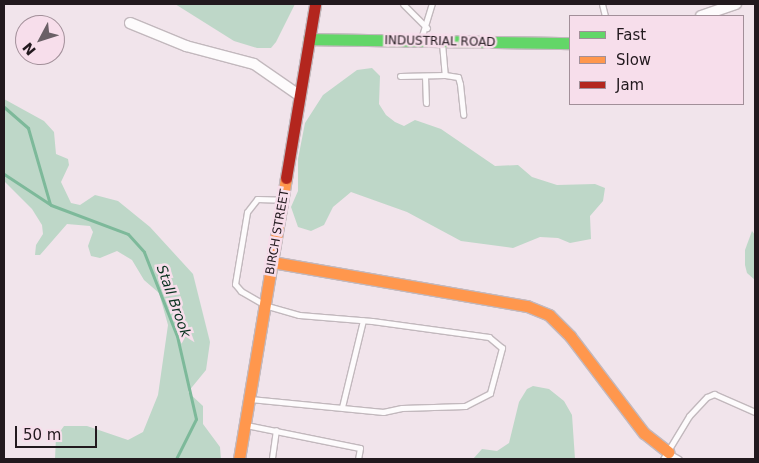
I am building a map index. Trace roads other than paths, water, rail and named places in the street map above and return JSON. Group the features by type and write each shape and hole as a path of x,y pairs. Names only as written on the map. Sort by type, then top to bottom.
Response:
{"street":[{"name":"BIRCH STREET","path":"239,459 316,4"},
{"path":"703,15 717,7 736,4"},
{"path":"130,23 186,46 254,64 300,96"},
{"name":"INDUSTRIAL ROAD","path":"309,39 569,44"},
{"path":"272,262 527,306 549,315 570,336 644,433 665,456"}],"lane":[{"path":"403,4 426,28"},
{"path":"420,42 426,28 432,4"},
{"path":"442,42 445,75"},
{"path":"400,76 445,75 458,77 462,115"},
{"path":"425,76 426,103"},
{"path":"249,399 383,412 402,408 465,406 490,393 502,348 488,337 363,320 298,314 265,305 235,284 246,212 257,199 283,200"},
{"path":"342,407 363,320"},
{"path":"679,459 665,456 694,409 707,397 714,394 723,396 755,412"},
{"path":"245,425 360,448 358,459"},
{"path":"272,458 276,430"}],"waterway":[{"name":"Stall Brook","path":"4,107 28,128 50,204"},
{"name":"Stall Brook","path":"4,174 51,205 128,234 144,252 177,336 196,419 176,459"}]}
